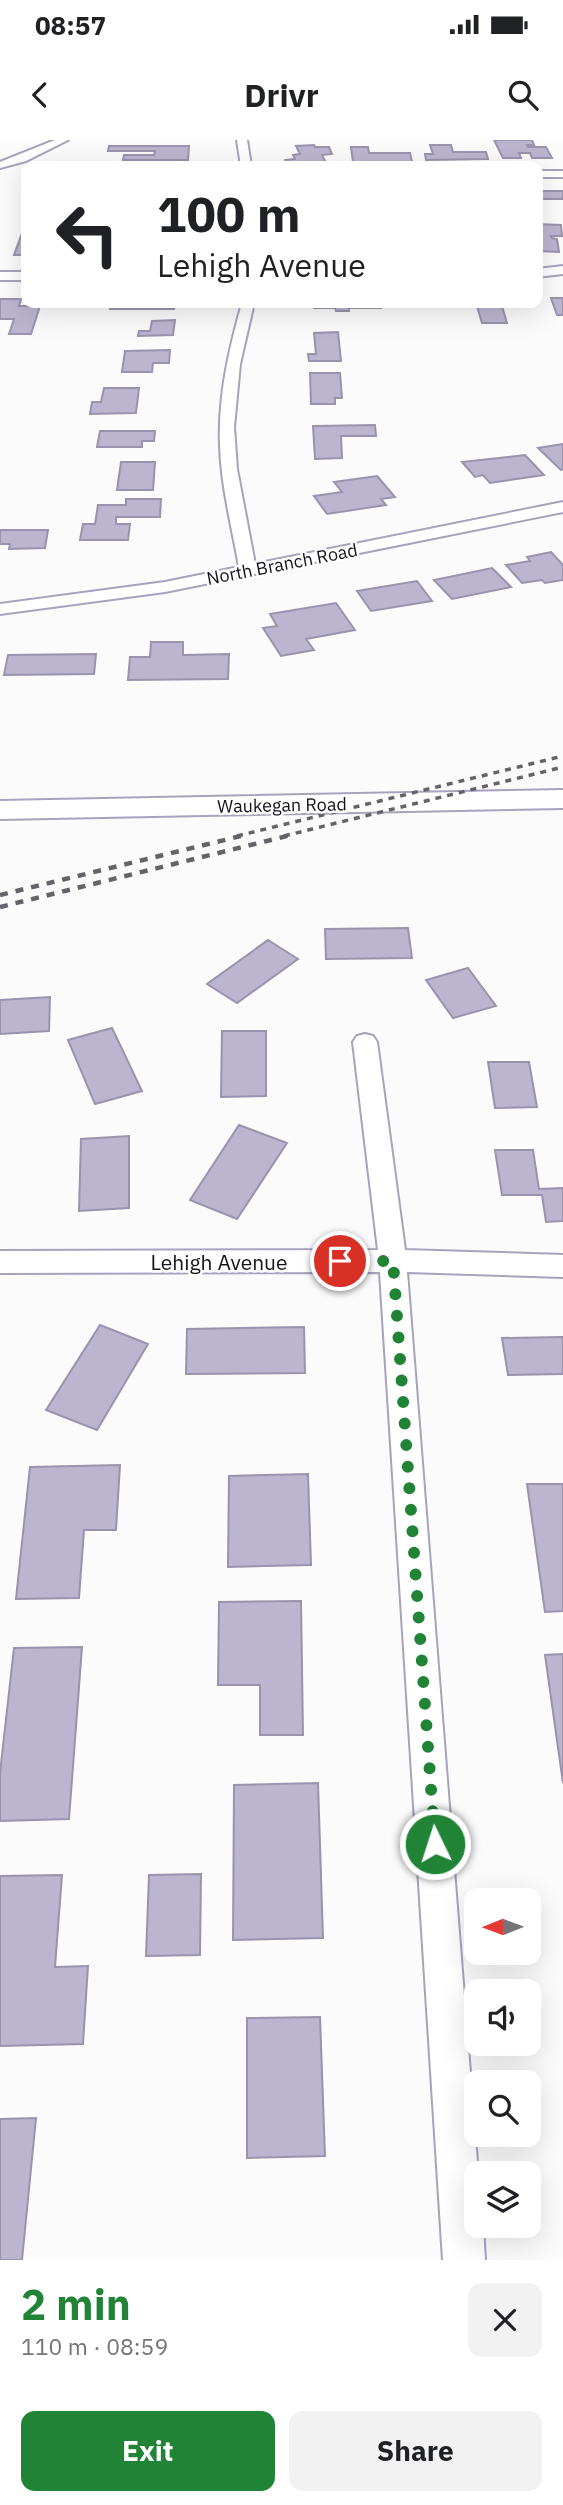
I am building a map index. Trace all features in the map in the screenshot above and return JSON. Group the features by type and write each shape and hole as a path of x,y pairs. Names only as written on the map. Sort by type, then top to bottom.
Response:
{"main road":[{"name":"Waukegan Road","path":"0,810 563,799"}],"street":[{"path":"0,165 13,163 27,154 63,140"},
{"path":"242,140 245,161"},
{"path":"0,156 27,154"},
{"path":"543,174 563,174"},
{"path":"543,272 563,270"},
{"path":"0,276 21,276"},
{"path":"247,308 234,358 227,432 229,468 248,571"},
{"name":"North Branch Road","path":"0,609 165,587 563,507"},
{"path":"365,1042 393,1261 464,2260"},
{"name":"Lehigh Avenue","path":"0,1262 393,1261 563,1266"}],"building":[{"path":"494,140 532,140 534,145 527,145 528,147 546,147 552,158 532,158 530,153 519,153 521,158 503,158"},
{"path":"430,145 451,145 453,152 486,152 488,159 426,160 425,154 433,154"},
{"path":"109,146 189,146 188,160 123,160 124,155 154,155 155,151 108,151"},
{"path":"296,146 329,147 332,154 322,155 325,161 285,161 295,159 293,155 300,154"},
{"path":"351,147 368,147 369,153 410,153 412,161 353,161"},
{"path":"543,191 563,191 563,199 543,199"},
{"path":"543,224 561,225 562,236 551,236 557,239 559,252 543,251"},
{"path":"21,236 21,255 14,255"},
{"path":"551,298 563,298 563,315 557,315"},
{"path":"0,299 21,299 21,308 39,308 31,334 9,334 14,319 0,319"},
{"path":"110,308 174,308 174,309"},
{"path":"335,308 349,308 349,311 336,311"},
{"path":"478,308 502,308 507,323 482,323"},
{"path":"175,320 173,335 138,336 139,331 150,331 152,321"},
{"path":"338,332 341,361 309,361 308,354 316,354 314,333"},
{"path":"170,350 169,363 153,363 152,372 122,372 125,351"},
{"path":"310,373 340,373 342,398 335,398 335,404 311,404"},
{"path":"104,388 139,388 136,413 90,414 92,402 101,402"},
{"path":"375,425 376,436 341,436 342,458 315,459 313,426"},
{"path":"100,431 155,431 154,441 142,441 142,447 97,447"},
{"path":"563,444 563,469 561,470 538,448"},
{"path":"525,455 544,475 490,483 483,475 475,477 462,462"},
{"path":"121,462 155,462 153,490 117,490"},
{"path":"377,476 395,497 381,499 386,505 327,514 314,496 342,492 334,482"},
{"path":"126,499 161,499 160,517 116,517 116,524 130,524 128,540 80,540 83,524 95,524 98,505 126,505"},
{"path":"0,530 48,530 45,548 9,549 10,544 0,544"},
{"path":"551,552 563,565 563,580 522,583 506,565 530,561 527,557"},
{"path":"492,568 511,587 452,599 434,580"},
{"path":"417,581 432,601 371,611 357,591"},
{"path":"336,603 355,630 306,639 314,650 281,656 263,628 277,626 270,614"},
{"path":"151,642 183,642 183,655 229,654 228,679 128,680 130,657 150,657"},
{"path":"96,654 94,674 4,675 8,655"},
{"path":"408,928 412,958 326,959 325,929"},
{"path":"268,940 298,959 237,1003 207,984"},
{"path":"468,968 496,1006 453,1018 426,980"},
{"path":"50,997 49,1031 0,1034 0,1000"},
{"path":"112,1028 142,1091 95,1104 68,1040"},
{"path":"222,1031 266,1031 266,1096 221,1097"},
{"path":"488,1062 529,1062 537,1107 495,1108"},
{"path":"239,1125 287,1143 237,1219 190,1200"},
{"path":"129,1136 129,1208 79,1211 81,1139"},
{"path":"495,1150 533,1150 539,1189 563,1188 563,1221 546,1222 542,1195 502,1195"},
{"path":"100,1325 148,1344 97,1430 46,1410"},
{"path":"304,1327 305,1373 186,1374 187,1329"},
{"path":"563,1337 563,1374 508,1375 502,1338"},
{"path":"120,1465 116,1530 84,1530 79,1598 16,1599 30,1467"},
{"path":"308,1474 311,1565 228,1567 229,1476"},
{"path":"527,1484 563,1484 563,1611 545,1612"},
{"path":"301,1601 303,1735 260,1735 260,1685 218,1685 219,1602"},
{"path":"82,1647 69,1819 0,1821 0,1773 14,1648"},
{"path":"563,1654 563,1783 545,1655"},
{"path":"318,1783 323,1938 233,1940 234,1785"},
{"path":"201,1874 200,1955 146,1956 149,1875"},
{"path":"62,1875 55,1967 88,1966 83,2044 0,2046 0,1876"},
{"path":"320,2017 325,2156 247,2158 247,2018"},
{"path":"36,2118 22,2260 0,2260 0,2119"}],"railway":[{"path":"237,836 563,756"},
{"path":"284,836 563,767"},
{"path":"0,895 245,835"},
{"path":"0,907 291,835"}],"route":[{"path":"340,1261 393,1261 435,1844"}]}
